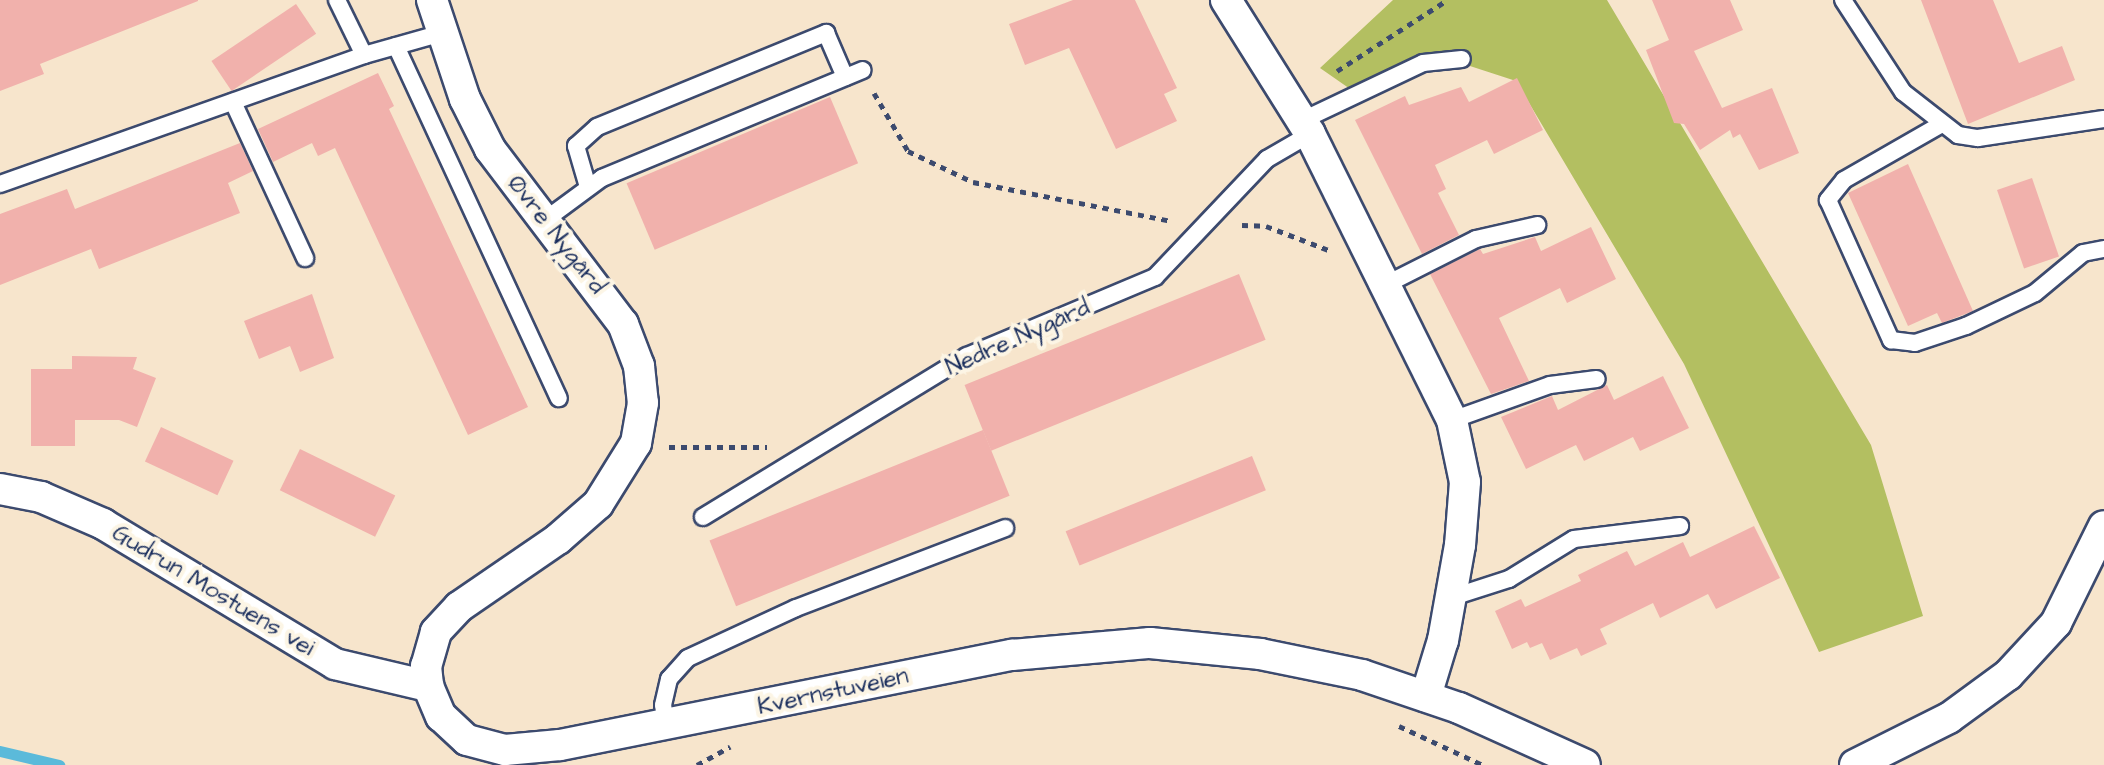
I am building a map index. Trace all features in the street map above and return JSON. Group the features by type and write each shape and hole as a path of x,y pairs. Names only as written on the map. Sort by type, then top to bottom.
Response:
{"street":[{"name":"Øvre Nygård","path":"432,0 465,99 490,149 608,300 632,344 643,403 636,443"},
{"path":"1226,0 1302,118 1452,420 1465,482 1453,597 1426,696"},
{"path":"428,686 429,647 446,618 582,520 614,485 636,443"},
{"name":"Gudrun Mostuens vei","path":"0,489 41,497 103,524 335,664 428,686"},
{"path":"1855,765 1949,718 2016,667 2068,604 2104,526"},
{"name":"Kvernstuveien","path":"428,686 451,729 487,747 560,745 666,726 970,662 1107,645 1203,647 1303,661 1426,696 1585,765"}],"lane":[{"path":"337,0 364,55"},
{"path":"1843,0 1903,92 1940,125 1978,138 2104,119"},
{"path":"0,184 364,55 442,33"},
{"path":"588,187 576,146 597,127 826,33 845,77"},
{"path":"396,46 559,398"},
{"name":"Nedre Nygård","path":"703,517 967,356 1155,277 1204,228 1302,118 1423,63 1462,59"},
{"path":"545,220 588,187 863,70"},
{"path":"233,102 305,258"},
{"path":"1940,125 1844,180 1828,200 1891,340 1915,343 1978,321 2035,293 2083,253 2104,249"},
{"path":"1387,284 1476,239 1537,225"},
{"path":"1452,420 1550,385 1597,379"},
{"path":"1453,597 1509,579 1574,539 1680,526"},
{"path":"666,726 663,705 669,679 688,658 796,608 1005,528"}],"path":[{"path":"1302,118 1447,0"},
{"path":"885,114 913,155 973,182 1204,228"},
{"path":"1229,224 1266,226 1336,253"},
{"path":"636,443 810,451"}],"green space":[{"path":"1393,0 1607,0 1871,445 1923,616 1819,652 1684,364 1516,81 1430,53 1353,91 1320,68"}],"building":[{"path":"0,0 198,1 40,64 44,74 0,91"},
{"path":"1073,0 1135,0 1177,88 1164,94 1177,121 1116,149 1069,48 1025,65 1009,24"},
{"path":"1652,0 1730,0 1743,30 1694,51 1722,108 1772,88 1799,153 1759,170 1740,134 1733,138 1730,130 1700,150 1684,124 1674,123 1646,50 1669,40"},
{"path":"1921,0 1993,0 2019,63 2062,46 2075,80 1968,124"},
{"path":"296,4 316,34 232,91 211,61"},
{"path":"378,73 394,106 389,109 528,407 468,435 335,148 318,156 312,143 273,162 258,129"},
{"path":"1517,78 1543,130 1494,154 1487,140 1435,165 1446,189 1438,193 1459,235 1422,254 1355,120 1405,96 1409,105 1461,87 1469,102"},
{"path":"830,97 858,163 655,250 627,183"},
{"path":"240,143 253,171 228,183 240,213 99,269 91,249 0,285 0,214 67,189 75,209"},
{"path":"1908,164 1973,311 1942,323 1937,313 1908,326 1848,193"},
{"path":"2032,178 2059,256 2024,269 1997,190"},
{"path":"1591,227 1616,279 1567,303 1560,288 1499,318 1529,381 1491,394 1430,274 1480,249 1483,254 1535,237 1541,251"},
{"path":"1239,274 1266,340 991,451 965,385"},
{"path":"312,294 334,358 300,372 290,346 259,359 244,321"},
{"path":"72,356 137,357 133,369 156,378 137,427 119,420 75,420 75,446 31,446 31,369 72,369"},
{"path":"1663,376 1689,428 1640,451 1633,437 1584,461 1576,445 1526,469 1501,417 1552,396 1558,410 1607,385 1614,400"},
{"path":"161,427 234,461 217,495 145,461"},
{"path":"983,430 1010,496 736,606 709,541"},
{"path":"300,449 395,495 375,537 280,490"},
{"path":"1252,456 1266,490 1079,566 1066,531"},
{"path":"1754,526 1780,578 1716,609 1708,594 1660,618 1653,603 1600,629 1607,644 1581,656 1577,648 1550,660 1542,643 1530,648 1527,642 1512,649 1495,611 1521,599 1525,607 1581,581 1578,575 1627,551 1635,566 1683,542 1690,557"}],"waterway":[{"path":"0,751 59,765"}]}
